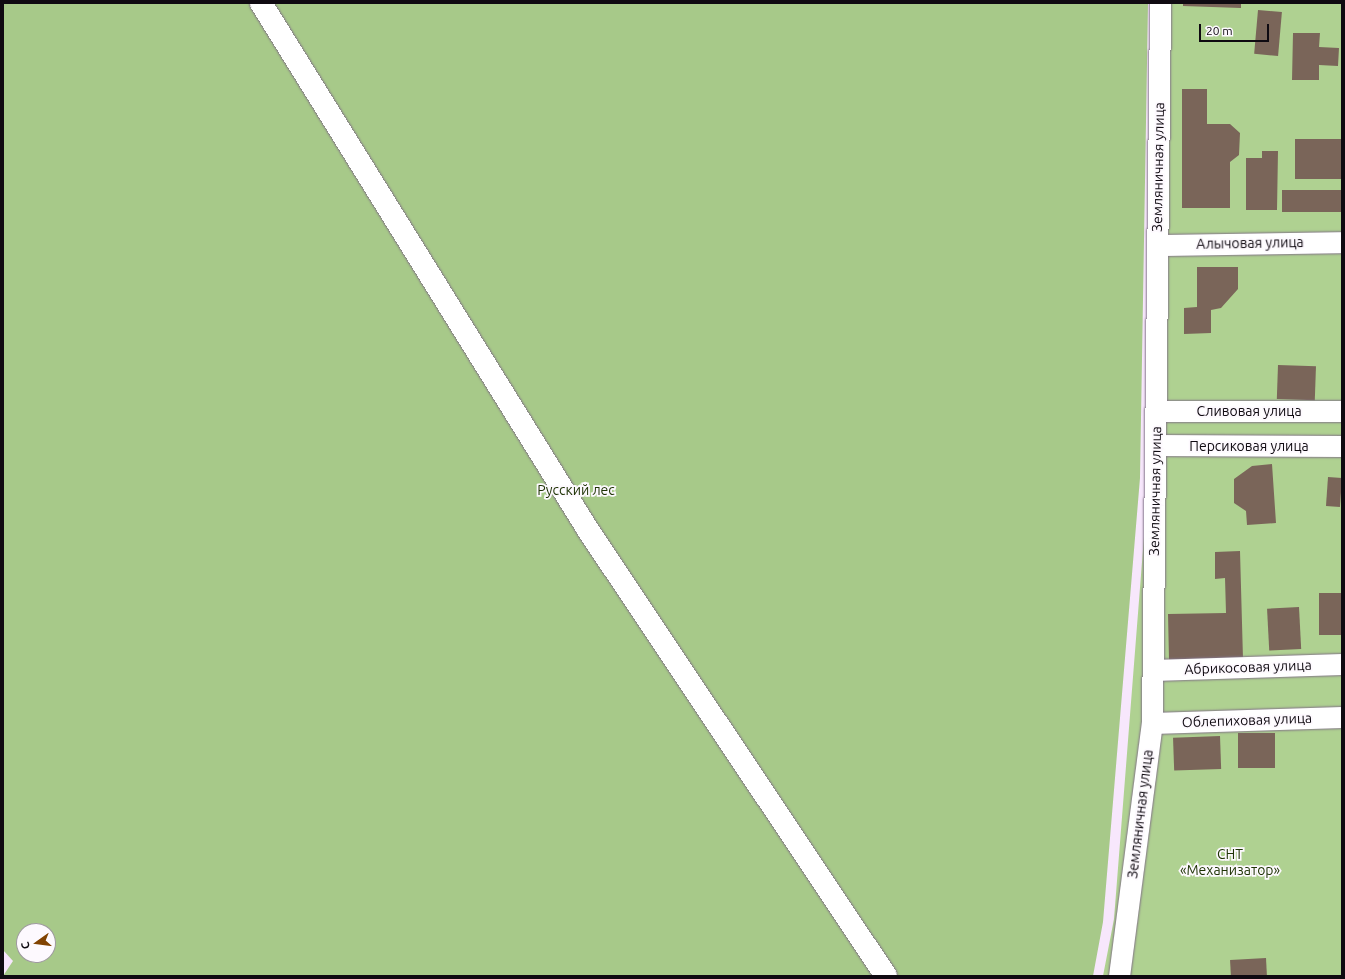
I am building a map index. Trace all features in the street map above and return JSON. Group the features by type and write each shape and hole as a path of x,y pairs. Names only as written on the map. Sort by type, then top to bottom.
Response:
{"main road":[{"path":"261,3 588,530 886,976"}],"street":[{"name":"Земляничная улица","path":"1119,976 1152,723 1160,3"},
{"name":"Алычовая улица","path":"1158,245 1342,242"},
{"name":"Сливовая улица","path":"1156,412 1342,411"},
{"name":"Персиковая улица","path":"1156,445 1342,446"},
{"name":"Абрикосовая улица","path":"1153,670 1342,664"},
{"name":"Облепиховая улица","path":"1152,723 1342,717"}],"green space":[{"name":"Русский лес","path":"3,3 1148,3 1140,478 1103,922 1093,976 3,976 13,961 3,950"},
{"name":"СНТ «Механизатор»","path":"1153,3 1342,3 1342,976 1103,976 1114,919 1149,473"}],"building":[{"path":"1183,3 1241,3 1241,8 1183,6"},
{"path":"1258,10 1282,12 1278,56 1254,54"},
{"path":"1293,33 1320,33 1319,47 1339,48 1338,66 1319,65 1319,80 1292,80"},
{"path":"1182,89 1207,89 1207,124 1230,124 1240,133 1239,155 1230,162 1230,208 1182,208"},
{"path":"1295,139 1342,139 1342,179 1295,179"},
{"path":"1262,151 1278,151 1277,210 1246,210 1246,158 1262,158"},
{"path":"1282,190 1342,190 1342,212 1282,212"},
{"path":"1197,267 1238,267 1238,289 1221,308 1211,310 1211,333 1184,334 1184,308 1197,307"},
{"path":"1278,365 1316,366 1315,400 1277,399"},
{"path":"1272,464 1276,523 1247,525 1246,511 1234,503 1234,479 1252,466"},
{"path":"1328,477 1342,478 1340,507 1326,506"},
{"path":"1240,551 1243,659 1169,660 1168,614 1226,613 1225,578 1215,579 1215,552"},
{"path":"1319,593 1342,593 1342,635 1319,635"},
{"path":"1299,607 1301,649 1269,651 1267,609"},
{"path":"1238,733 1275,733 1275,768 1238,768"},
{"path":"1220,736 1221,769 1174,771 1173,738"},
{"path":"1266,958 1267,976 1231,976 1230,960"}]}
